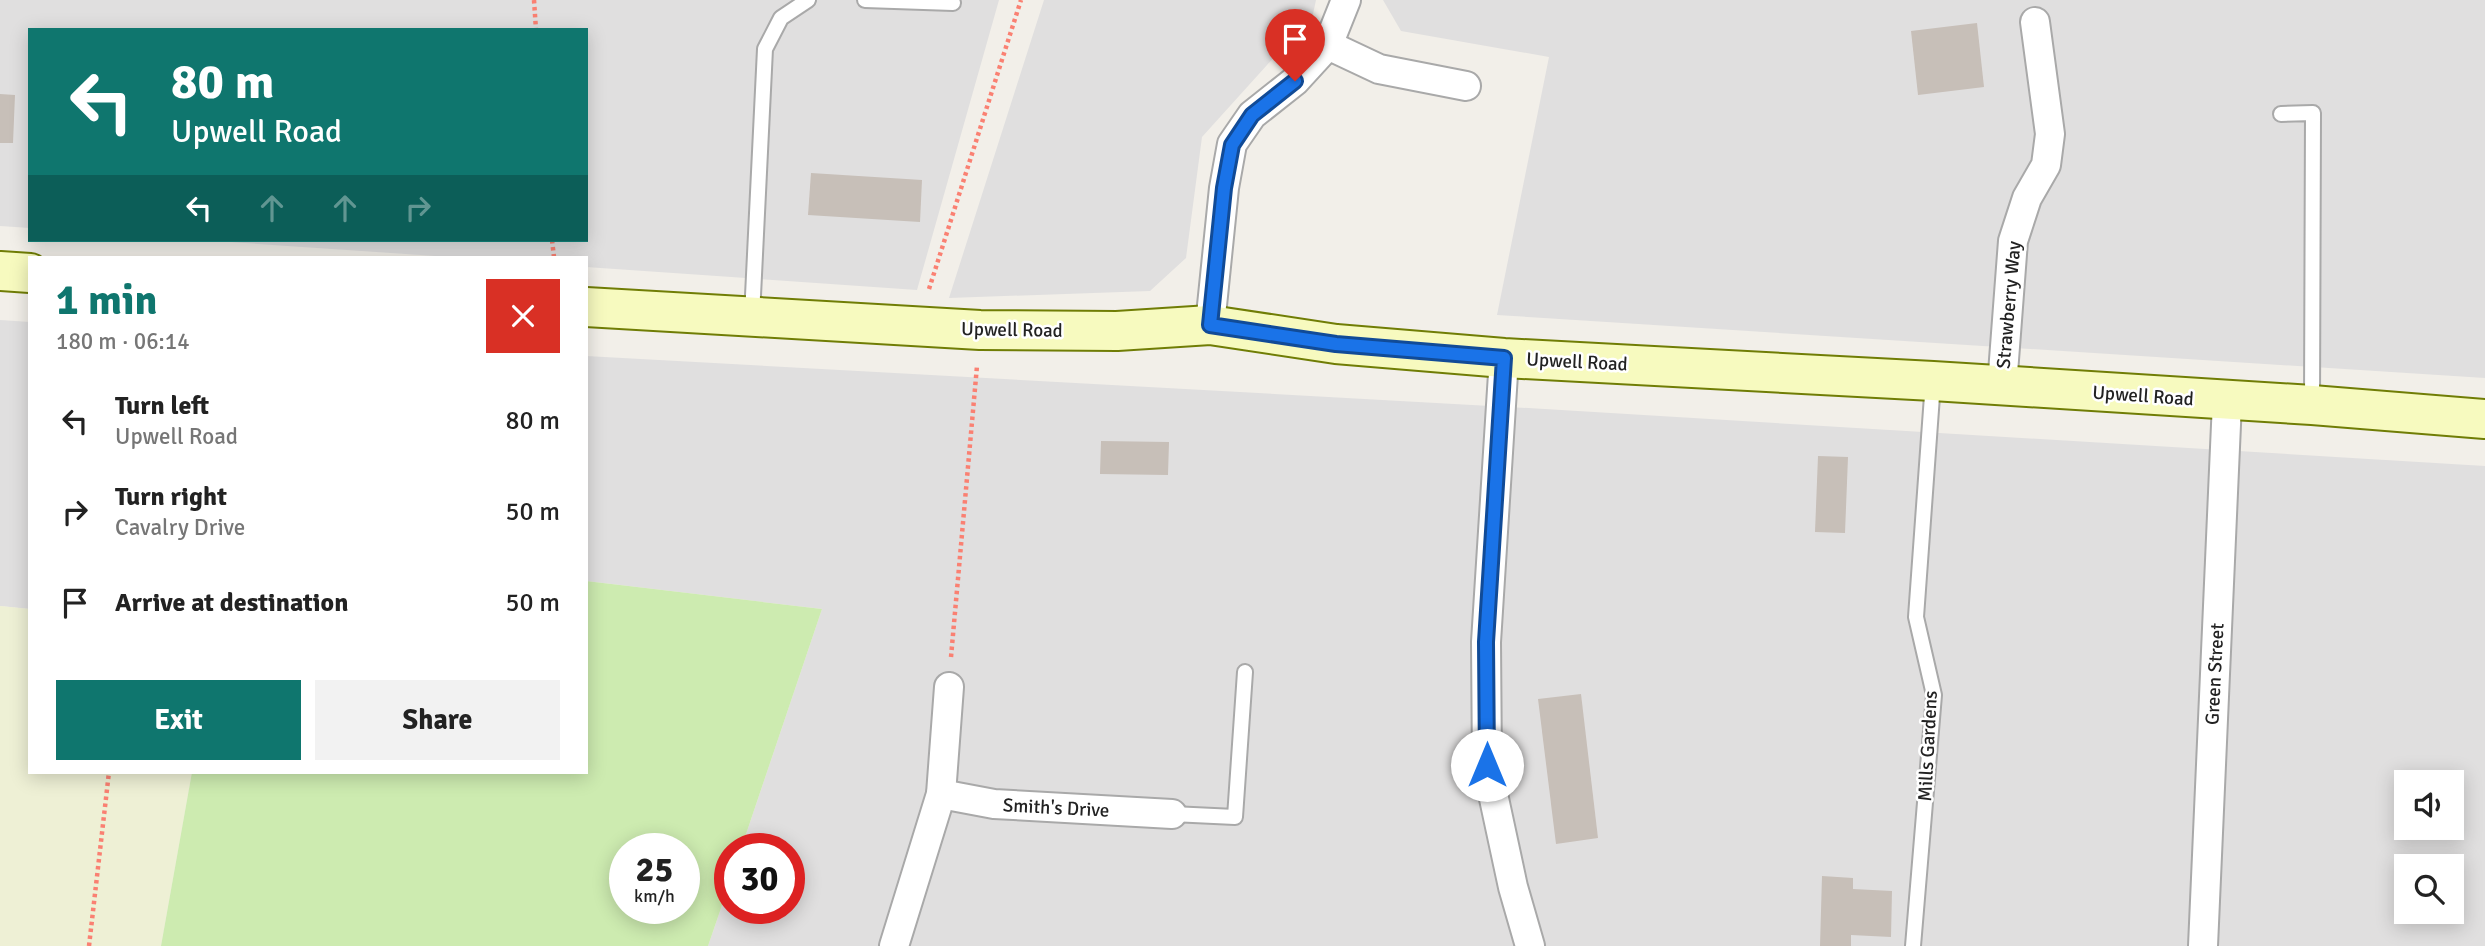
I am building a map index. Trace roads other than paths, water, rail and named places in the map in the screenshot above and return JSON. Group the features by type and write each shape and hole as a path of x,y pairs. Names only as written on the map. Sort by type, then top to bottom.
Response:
{"main road":[{"path":"0,271 28,273"},
{"name":"Upwell Road","path":"588,307 980,330 1117,331 1210,325 1336,344 1504,358 1933,381 2485,419"}],"street":[{"path":"1210,325 1224,188 1232,145 1252,115 1295,81 1328,46 1346,0"},
{"name":"Strawberry Way","path":"2002,386 2013,241 2026,198 2046,165 2050,134 2035,22"},
{"path":"1328,46 1378,69 1466,86"},
{"path":"1504,358 1486,642 1487,765 1513,887 1530,946"},
{"name":"Green Street","path":"2203,946 2227,402"},
{"path":"894,946 941,794 949,687"},
{"name":"Smith's Drive","path":"941,794 994,804 1172,814"}],"lane":[{"path":"752,317 765,49 781,18 808,0"},
{"path":"865,0 953,4"},
{"path":"2281,114 2313,113 2312,405"},
{"name":"Mills Gardens","path":"1913,946 1934,695 1916,617 1933,381"},
{"path":"1172,814 1235,817 1245,672"}]}
